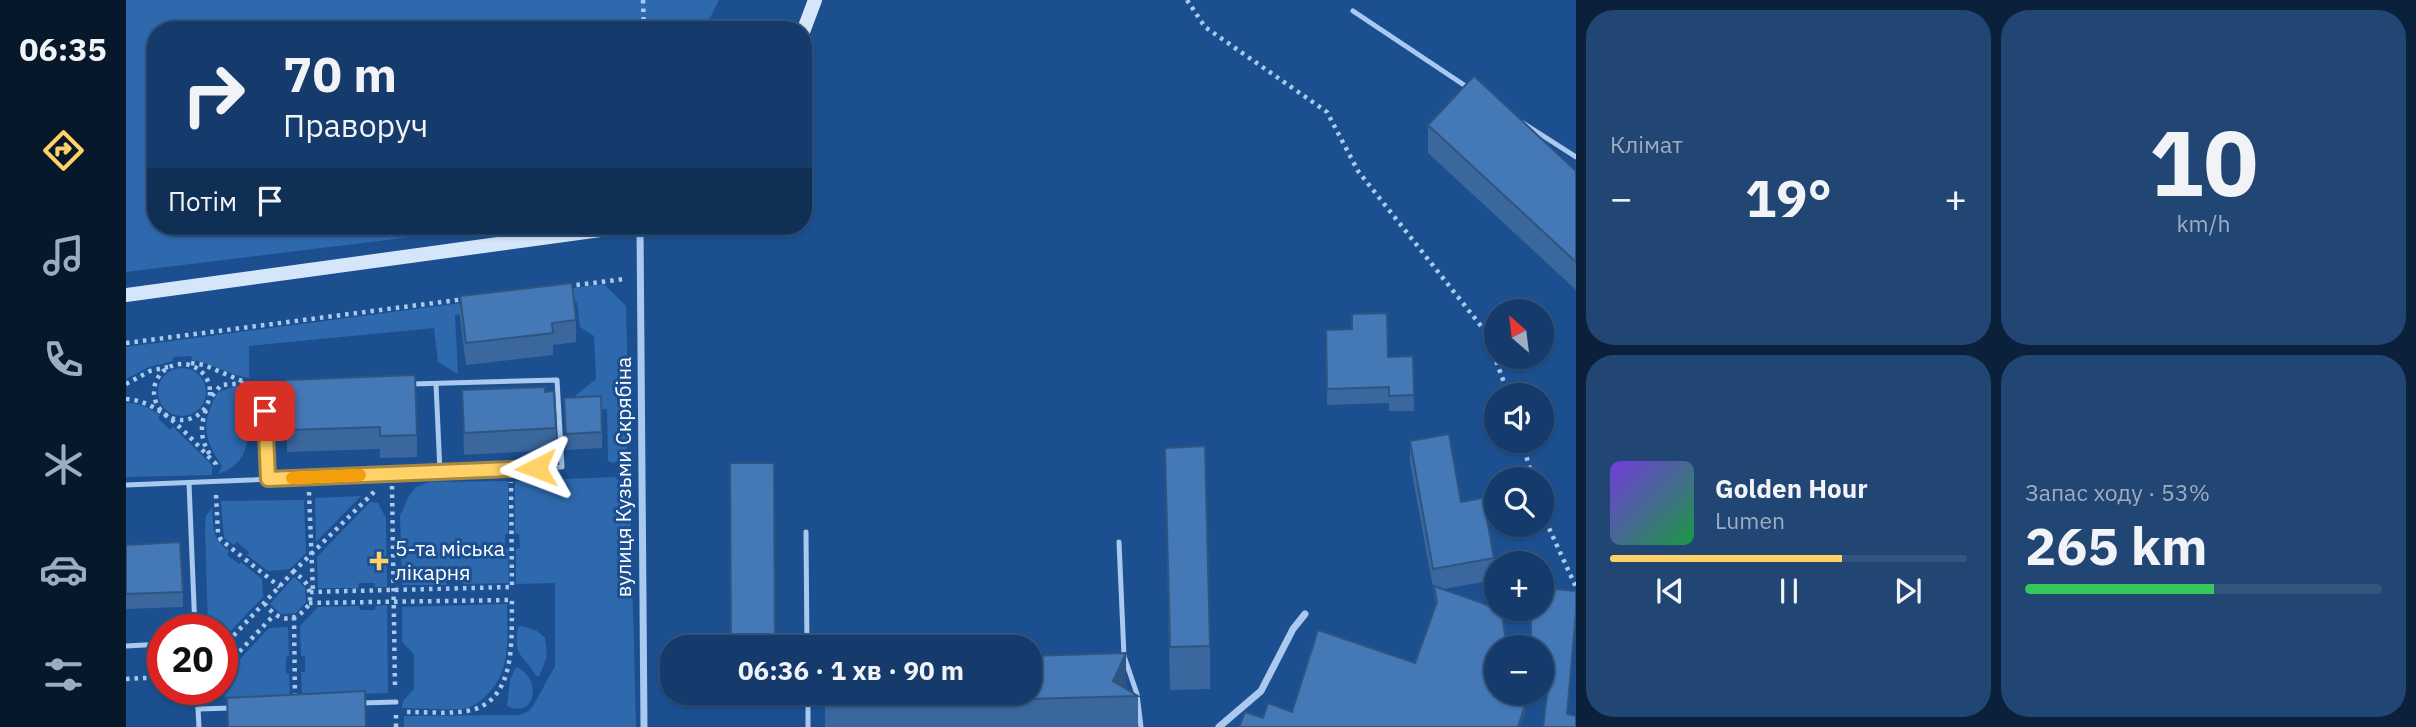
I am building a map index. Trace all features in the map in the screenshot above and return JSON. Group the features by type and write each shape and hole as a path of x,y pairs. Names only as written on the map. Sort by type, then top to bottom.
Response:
{"street":[{"path":"807,21 815,0"},
{"path":"126,295 564,235"},
{"name":"вулиця Кузьми Скрябіна","path":"640,235 643,727"},
{"path":"1219,727 1261,691 1293,629 1305,614"}],"lane":[{"path":"1353,11 1475,93"},
{"path":"1520,121 1576,157"},
{"path":"126,485 562,467 557,380 410,384"},
{"path":"436,384 440,472"},
{"path":"268,479 264,389 304,387"},
{"path":"189,483 194,614"},
{"path":"806,532 807,635"},
{"path":"1119,541 1124,656 1136,694 1141,727"},
{"path":"126,646 147,645"},
{"path":"1110,656 1124,656"},
{"path":"358,704 396,702"},
{"path":"198,705 198,727"},
{"path":"807,727 808,705"},
{"path":"198,709 239,707"}],"path":[{"path":"643,0 644,21"},
{"path":"1187,0 1205,27 1327,111 1358,171 1485,331 1503,383"},
{"path":"559,287 640,277"},
{"path":"126,344 478,298"},
{"path":"183,364 194,366 209,382 211,393 201,433 202,441 216,464"},
{"path":"126,384 150,371 183,364 204,365 264,389"},
{"path":"172,366 162,372 156,381 154,392 156,403 171,419 193,419 202,413 221,385 247,383"},
{"path":"392,474 396,713 469,711 486,703 506,677 511,661 511,469"},
{"path":"238,632 293,572 392,474"},
{"path":"265,604 280,618 294,617 305,611 309,603 312,592 312,554 308,477"},
{"path":"1553,537 1576,587"},
{"path":"293,572 303,578 312,592"},
{"path":"312,592 512,587"},
{"path":"309,603 512,600"},
{"path":"238,653 274,615"},
{"path":"294,617 295,706"},
{"path":"126,679 147,678"}],"shaded area":[{"path":"126,0 719,0 708,21 147,21 147,235 428,235 126,272"},
{"path":"604,284 626,306 629,441 624,458 613,463 608,461 607,409 576,410 576,395 596,379 594,336 580,327 577,302 455,315 458,374 438,362 434,328 249,346 249,378 192,360 191,356 173,357 173,361 149,367 126,379 126,347"},
{"path":"182,368 191,369 199,375 205,383 205,401 199,409 191,415 182,416 173,415 165,409 159,401 158,392 159,383 165,375 173,369"},
{"path":"246,386 248,438 240,460 218,474 222,466 208,438 207,421 218,392"},
{"path":"126,403 144,406 160,415 158,418 170,430 173,427 212,465 212,475 126,477"},
{"path":"615,477 630,493 636,727 404,727 404,716 519,715 529,711 555,666 555,583 516,584 516,549 520,548 519,534 515,533 515,481"},
{"path":"508,481 508,534 505,534 505,548 508,549 509,583 463,584 463,580 446,581 446,585 402,585 400,516 416,487 429,482"},
{"path":"361,496 316,542 315,498"},
{"path":"304,500 306,553 290,569 268,571 247,555 249,552 237,542 234,545 224,538 221,501"},
{"path":"370,502 378,503 386,518 387,587 375,587 374,583 359,583 358,588 318,588 317,557"},
{"path":"212,508 214,532 229,551 227,555 239,564 241,562 262,579 263,597 238,623 238,614 208,614 206,516"},
{"path":"294,577 305,587 306,602 296,613 281,614 270,604"},
{"path":"507,604 504,665 486,696 468,708 402,708 403,701 414,689 414,654 402,642 402,607"},
{"path":"387,605 388,693 302,695 301,672 305,672 305,656 301,656 300,626 318,607 359,606 360,610 375,610 376,606"},
{"path":"288,627 289,656 286,657 286,673 289,674 290,696 238,697 238,661 269,628"},
{"path":"518,627 537,631 545,638 547,657 539,676 536,676 518,650"},
{"path":"516,667 530,679 532,687 530,702 517,709 507,706 510,680"}],"building":[{"path":"1474,76 1576,171 1576,262 1428,125"},
{"path":"572,283 576,320 552,323 553,333 466,343 460,296"},
{"path":"1387,313 1388,357 1413,356 1414,395 1389,396 1389,387 1327,389 1326,330 1352,329 1352,314"},
{"path":"415,375 417,435 380,436 380,427 287,430 285,380"},
{"path":"545,387 545,392 554,391 556,428 464,433 462,390"},
{"path":"601,396 602,432 566,434 564,398"},
{"path":"1449,434 1461,502 1483,498 1484,537 1490,537 1493,551 1484,551 1484,560 1433,569 1410,441"},
{"path":"1205,446 1210,646 1170,647 1165,448"},
{"path":"730,463 774,463 775,635 731,635"},
{"path":"180,542 183,592 126,594 126,545"},
{"path":"1434,586 1484,604 1484,621 1503,621 1505,635 1484,635 1484,705 1525,705 1518,727 1239,727 1245,712 1263,718 1268,703 1292,712 1318,630 1415,663 1437,602"},
{"path":"1554,589 1576,591 1567,714 1576,716 1576,727 1543,727 1546,705 1554,705 1554,635 1531,635 1531,621 1554,621"},
{"path":"1126,653 1113,681 1138,696 1042,698 1042,656"},
{"path":"365,691 366,727 228,727 227,705 238,705 238,697"}],"slow traffic":[{"path":"292,478 360,475"}],"place":[{"name":"5-та міська лікарня","path":"379,561"}],"route":[{"path":"265,411 268,479 536,468"}]}
